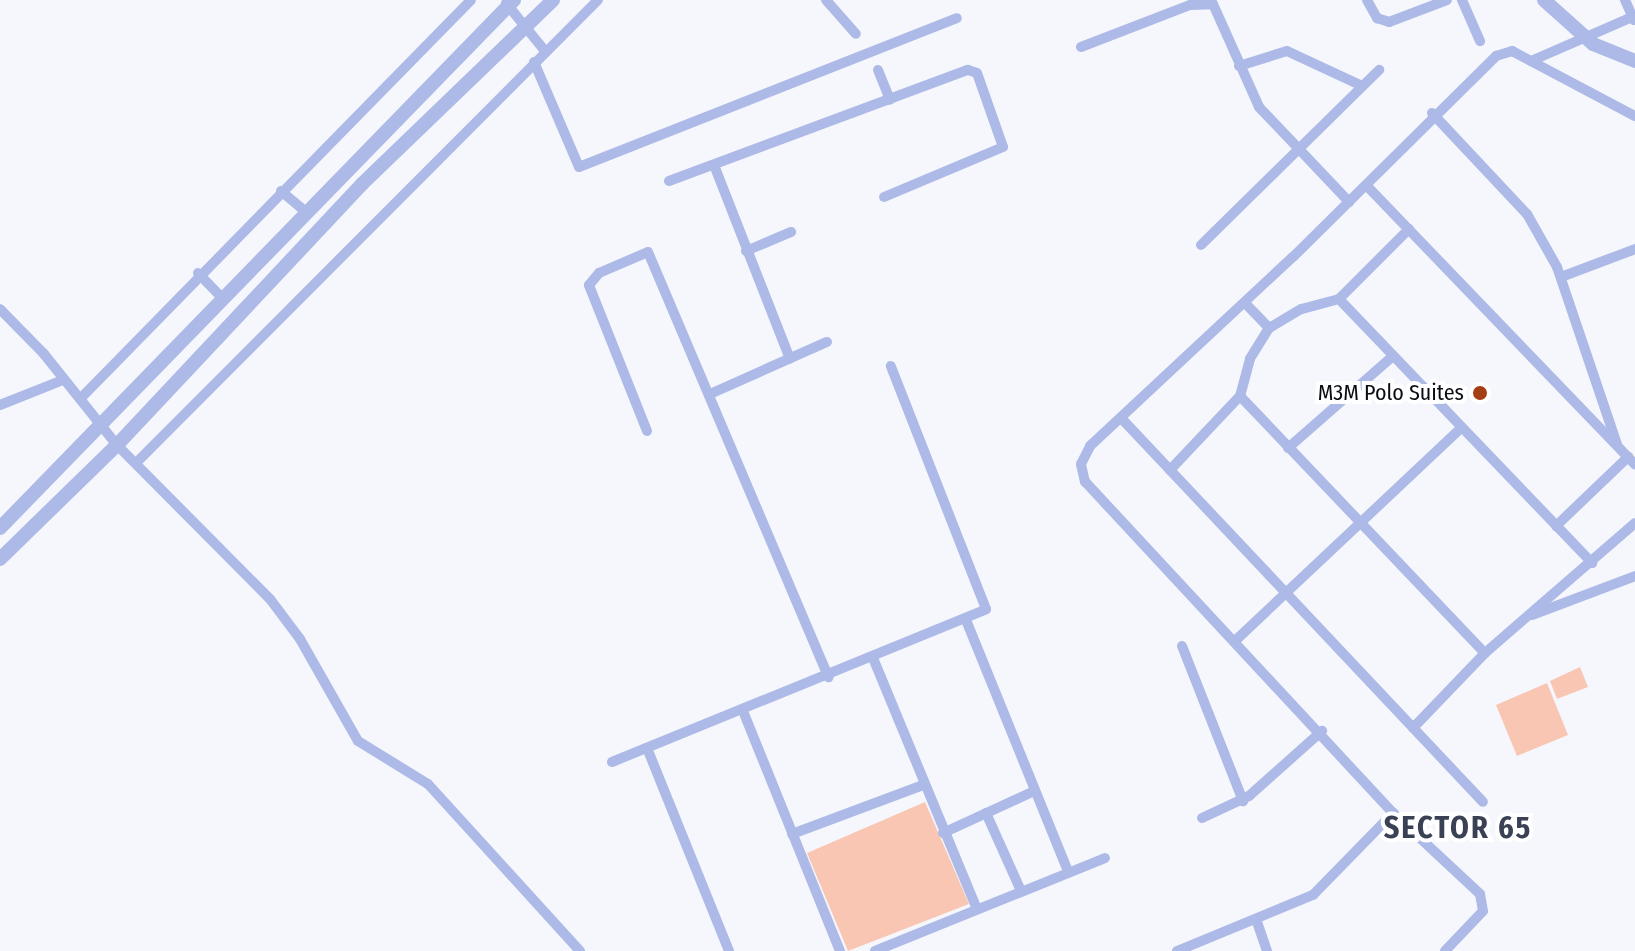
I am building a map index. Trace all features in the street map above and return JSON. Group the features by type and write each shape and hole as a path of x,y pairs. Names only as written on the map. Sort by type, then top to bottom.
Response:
{"street":[{"path":"81,398 198,273 471,0"},
{"path":"0,559 117,445 351,195 553,0"},
{"path":"136,463 598,0"},
{"path":"826,0 856,34"},
{"path":"1367,0 1377,18 1389,22 1447,0"},
{"path":"1462,0 1480,41"},
{"path":"1544,0 1584,37 1611,55 1635,61"},
{"path":"1531,61 1584,37 1634,20 1625,0"},
{"path":"0,528 509,2 524,27 545,51"},
{"path":"1081,47 1207,2 1217,9 1259,107 1349,202"},
{"path":"534,62 579,167 957,18"},
{"path":"1239,66 1287,51 1362,86"},
{"path":"1445,951 1486,903 1393,813 1322,731 1085,482 1081,467 1086,453 1349,202 1432,113 1496,56 1512,51 1635,116"},
{"path":"878,70 890,100"},
{"path":"1201,245 1379,70"},
{"path":"669,181 975,72 1004,142 989,157 884,197"},
{"path":"1432,113 1527,214 1561,277 1617,445"},
{"path":"714,165 790,359"},
{"path":"1366,185 1632,461 1556,526"},
{"path":"281,191 307,213"},
{"path":"1170,470 1240,396 1250,359 1269,328 1301,309 1339,299 1409,229"},
{"path":"746,251 791,232"},
{"path":"1561,277 1635,249"},
{"path":"647,431 589,285 599,273 643,253 651,255 828,677"},
{"path":"198,273 223,299"},
{"path":"1339,299 1460,429 1592,563"},
{"path":"1245,303 1269,328"},
{"path":"0,309 81,398 117,445 283,614 358,741 428,784 580,951"},
{"path":"710,394 827,342"},
{"path":"1288,448 1392,357"},
{"path":"612,762 983,613 986,602 891,366"},
{"path":"0,405 63,380"},
{"path":"1240,396 1485,653"},
{"path":"1122,419 1483,802"},
{"path":"1236,640 1460,429"},
{"path":"1413,728 1485,653 1635,523"},
{"path":"1530,615 1635,576"},
{"path":"966,620 1032,792 1068,871"},
{"path":"1182,646 1243,801"},
{"path":"873,658 923,785 977,909"},
{"path":"743,711 840,951"},
{"path":"1202,818 1243,801 1322,731"},
{"path":"647,748 729,951"},
{"path":"792,834 923,785"},
{"path":"943,833 1032,792"},
{"path":"986,813 1021,891"},
{"path":"1177,951 1313,895 1393,813"},
{"path":"875,951 1105,858"},
{"path":"1256,919 1267,951"},
{"path":"910,938 915,951"}],"shaded area":[{"path":"1580,667 1588,687 1557,699 1550,681"},
{"path":"1547,683 1568,735 1517,756 1496,705"},
{"path":"925,802 969,904 848,951 807,853"}],"place":[{"name":"M3M Polo Suites","path":"1480,393"}],"district":[{"name":"SECTOR 65","path":"1458,828"}]}
